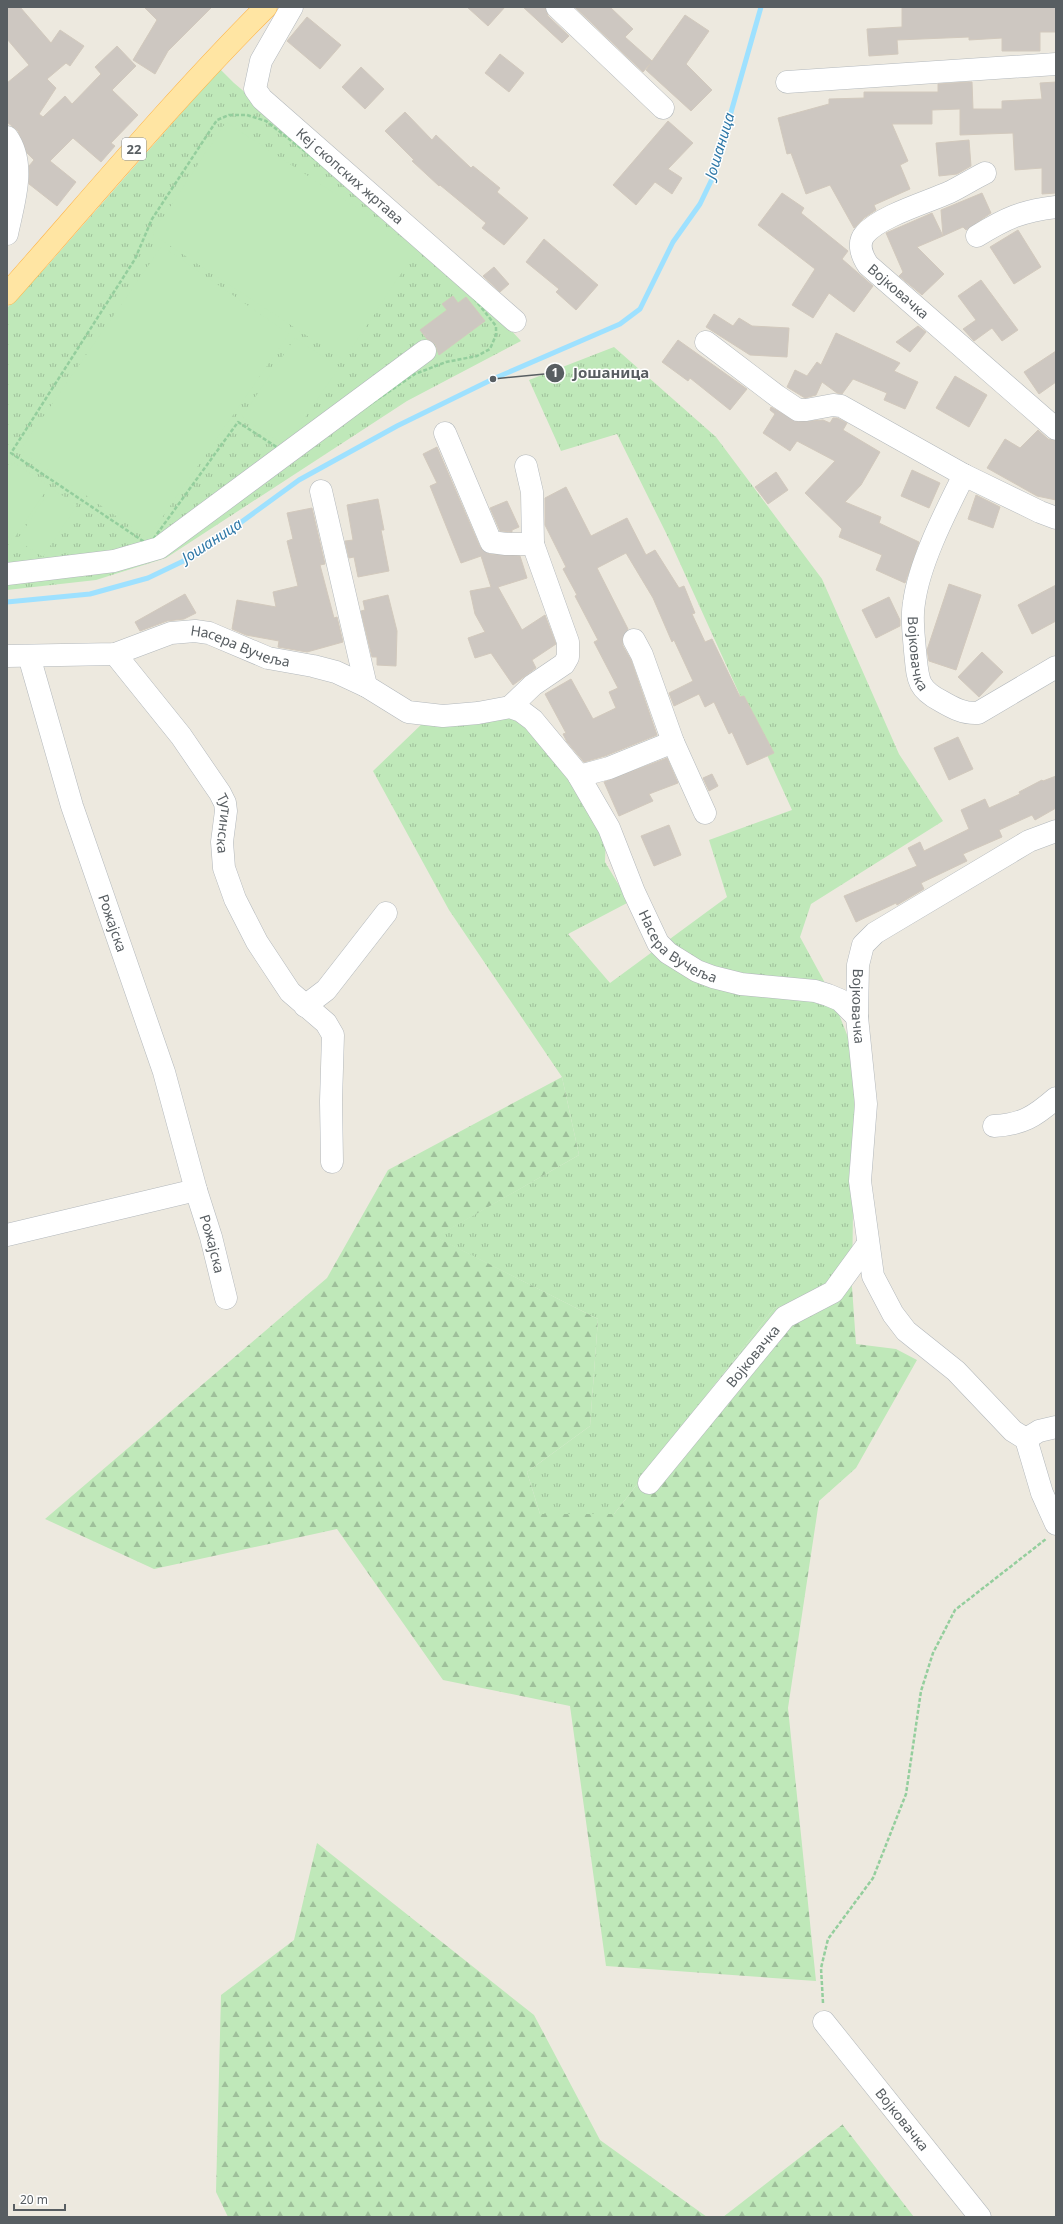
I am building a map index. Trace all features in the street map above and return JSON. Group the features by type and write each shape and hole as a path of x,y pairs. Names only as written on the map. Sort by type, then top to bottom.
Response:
{"main road":[{"name":"22","path":"7,294 160,119 214,60 266,7"}],"street":[{"name":"Кеј скопских жртава","path":"292,7 260,61 255,89 262,99 515,321"},
{"path":"557,7 663,108"},
{"path":"787,82 1056,64"},
{"path":"7,137 14,149 17,168 7,234"},
{"name":"Војковачка","path":"985,173 950,192 884,220 862,239 862,252 868,265 1056,429"},
{"path":"977,236 999,222 1020,213 1056,207"},
{"path":"706,342 777,396 798,410 833,405 841,406 964,475 1040,512 1056,518"},
{"path":"7,574 114,561 159,548 425,351"},
{"path":"445,433 491,542 533,544"},
{"path":"510,707 533,685 564,664 569,650 568,642 533,544 532,492 526,466"},
{"name":"Војковачка","path":"964,475 923,568 915,596 914,634 919,683 924,691 946,704 968,714 978,713 1056,667"},
{"path":"321,491 366,686"},
{"name":"Насера Вучеља","path":"115,654 171,633 195,631 209,633 268,658 327,669 366,686 408,712 428,716 478,713 510,707 521,711 533,720 579,776 609,828 634,892 658,943 668,952 697,971 713,977 741,984 816,991 840,1000 857,1017"},
{"path":"634,640 642,655 673,742 705,813"},
{"path":"7,656 115,654"},
{"name":"Тутинска","path":"115,654 181,736 220,793 225,802 226,811 222,842 224,868 235,900 257,942 290,992 326,1023 333,1035 331,1101 332,1162"},
{"name":"Рожајска","path":"29,656 72,806 164,1072 196,1190 211,1237 226,1298"},
{"path":"579,776 609,768 673,742"},
{"name":"Војковачка","path":"1026,1438 1013,1431 956,1371 906,1331 893,1314 873,1276 860,1181 866,1104 857,1017 858,965 863,945 875,933 1029,841 1056,831"},
{"path":"305,1006 326,990 386,913"},
{"path":"994,1126 1023,1122 1034,1116 1056,1098"},
{"path":"7,1235 196,1190"},
{"name":"Војковачка","path":"649,1483 785,1317 833,1292 868,1244"},
{"path":"1053,1530 1026,1438 1039,1431 1056,1427"},
{"name":"Војковачка","path":"824,2022 980,2217"}],"path":[{"path":"229,115 247,115 266,121 311,156 443,264 469,292 496,326 496,335 490,349 477,356 446,362 415,374 292,457 287,454 238,422 149,545 10,452 135,259 152,218 217,120 229,115"},
{"path":"824,2022 821,1968 828,1939 873,1878 906,1794 921,1691 933,1653 955,1610 1053,1530"}],"green space":[{"path":"220,69 234,83 458,273 521,341 407,401 166,558 96,580 7,590 7,308 48,265"},
{"path":"226,122 418,248 344,360 152,234"},
{"path":"162,246 289,334 148,538 20,450"},
{"path":"295,338 339,367 286,446 242,417"},
{"path":"614,347 716,437 822,579 899,754 943,821 811,904 800,937 831,994 855,1055 852,1287 774,1308 614,1514 540,1514 527,1472 590,1426 598,1319 435,1237 579,1155 562,1077 449,910 373,771 426,720 493,714 525,719 606,832 605,862 629,902 568,934 610,983 727,897 709,840 792,810 669,539 617,434 561,451 529,380"},
{"path":"13,462 49,486 13,540 7,536 7,472"},
{"path":"51,488 77,505 43,557 17,540"},
{"path":"562,1077 579,1155 436,1237 598,1319 590,1426 527,1472 540,1514 614,1514 774,1308 852,1287 856,1344 896,1349 917,1360 856,1468 819,1501 788,1708 816,1981 606,1966 570,1706 443,1680 337,1529 154,1569 45,1519 327,1278 388,1170"},
{"path":"317,1843 534,2015 600,2140 707,2217 228,2217 216,2192 221,1995 294,1940"},
{"path":"842,2125 914,2217 723,2217"}],"building":[{"path":"7,7 20,7 51,43 60,30 84,46 70,66 66,63 47,79 56,88 39,114 43,117 65,96 72,104 101,74 95,67 117,46 136,66 112,90 138,115 111,143 115,146 101,162 73,138 50,161 76,182 57,206 29,184 29,166 34,160 27,153 18,131 7,122 7,83 29,65 7,39"},
{"path":"144,7 212,7 168,51 155,74 133,60 157,20"},
{"path":"467,7 505,7 488,26"},
{"path":"523,7 545,7 548,16 569,36 562,43"},
{"path":"575,7 610,7 633,29 625,37 652,61 685,15 709,31 686,64 712,90 691,111 646,70 650,64 643,72"},
{"path":"902,7 1056,7 1056,32 1040,32 1040,51 1002,51 1002,38 969,40 969,37 897,40 898,54 869,56 867,29 902,27"},
{"path":"307,17 341,45 320,69 287,41"},
{"path":"500,54 524,73 509,92 485,73"},
{"path":"361,67 384,89 365,109 342,87"},
{"path":"972,82 973,109 1002,109 1002,101 1042,99 1040,83 1056,82 1056,193 1042,194 1042,168 1015,170 1013,133 960,135 960,109 932,110 932,124 892,124 908,161 900,165 910,189 874,205 876,210 864,218 854,228 830,185 806,194 791,153 787,154 778,118 829,104 829,99 864,98 864,92 938,92 938,84"},
{"path":"405,112 432,140 436,135 471,168 473,166 500,188 497,192 528,218 504,245 482,228 486,223 440,185 439,186 412,161 414,160 385,131"},
{"path":"668,121 693,143 668,169 682,178 672,194 655,182 636,205 613,185"},
{"path":"969,140 971,166 957,174 939,176 936,143"},
{"path":"782,193 804,208 801,213 848,251 842,259 873,286 854,312 829,293 813,318 792,305 815,269 758,225"},
{"path":"982,193 991,213 966,230 963,227 943,236 941,210"},
{"path":"932,213 943,236 917,247 944,274 922,295 899,276 903,272 886,233"},
{"path":"1018,230 1041,267 1014,284 990,247"},
{"path":"544,239 598,285 576,310 556,292 559,289 526,262"},
{"path":"494,267 509,284 500,292 483,276"},
{"path":"981,280 1018,330 1002,341 992,328 974,341 963,329 976,320 958,296"},
{"path":"453,296 458,303 466,297 485,321 439,355 435,344 427,339 420,330 447,310 442,304"},
{"path":"714,314 733,326 739,318 752,326 789,328 787,357 750,355 706,327"},
{"path":"918,326 926,332 910,352 896,342"},
{"path":"836,333 900,363 894,371 918,382 905,409 884,400 887,393 853,379 842,394 837,393 822,382 816,395 805,398 787,387 795,370 807,376 817,362 821,365"},
{"path":"678,340 747,389 730,410 690,378 688,381 662,362"},
{"path":"1056,351 1056,382 1039,394 1024,372"},
{"path":"955,376 987,395 969,427 936,408"},
{"path":"771,407 798,422 823,420 830,423 833,418 837,418 847,423 843,430 880,452 861,485 845,502 881,517 879,523 919,542 905,583 876,570 882,555 839,537 842,529 805,493 835,461 797,441 790,451 763,433 775,414 770,410"},
{"path":"1038,430 1048,439 1056,441 1056,500 1037,496 987,468 1005,439 1020,448"},
{"path":"437,447 480,547 489,554 520,556 527,578 498,587 522,630 545,615 556,644 532,660 536,668 513,685 491,653 475,658 468,638 485,632 475,614 470,591 491,587 481,556 461,563 430,486 437,483 423,454"},
{"path":"912,470 940,483 929,508 901,496"},
{"path":"776,472 788,490 768,504 755,487"},
{"path":"566,487 591,536 627,518 646,555 655,550 679,588 684,586 695,613 692,614 705,642 712,639 740,697 744,696 774,753 747,765 732,732 729,734 714,702 705,707 699,694 674,706 669,693 693,681 674,640 672,642 653,598 626,553 597,568 628,629 622,639 623,646 631,660 657,735 605,756 584,762 567,742 563,734 566,733 545,694 571,679 593,719 616,708 609,692 618,688 594,642 598,640 575,596 577,595 563,569 566,567 545,525 545,498"},
{"path":"976,495 1000,507 993,528 968,519"},
{"path":"378,499 384,530 381,530 389,571 358,577 354,557 349,558 345,541 353,540 347,505"},
{"path":"507,501 519,527 512,530 512,532 500,531 490,508"},
{"path":"312,508 325,564 320,565 334,618 337,617 343,642 307,652 278,647 279,641 246,635 232,629 237,600 276,607 273,592 298,586 287,541 293,539 287,513"},
{"path":"949,584 981,595 956,670 929,661 927,650"},
{"path":"1056,585 1056,621 1032,634 1018,605"},
{"path":"185,594 196,613 184,619 167,621 140,631 135,622"},
{"path":"388,595 397,631 396,666 377,665 377,657 372,657 361,611 365,610 363,601"},
{"path":"889,597 900,620 900,626 876,638 862,610"},
{"path":"982,652 1003,672 979,697 958,677"},
{"path":"958,737 973,769 949,780 934,748"},
{"path":"667,758 678,783 649,794 653,801 619,816 604,782"},
{"path":"712,774 718,786 709,791 703,778"},
{"path":"1056,776 1056,808 1035,820 1032,815 999,830 1002,837 963,854 967,861 921,883 924,889 897,905 896,903 856,922 844,896 917,866 908,848 920,842 924,851 969,829 961,810 985,799 989,808 1020,794 1019,792 1042,780 1043,781"},
{"path":"669,825 681,855 654,866 641,836"}],"waterway":[{"name":"Јошаница","path":"7,602 90,594 148,578 196,555 299,480 397,426 493,379 620,324 640,309 673,242 700,204 712,179 761,7"}],"place":[{"name":"Јошаница","path":"493,379"}]}
